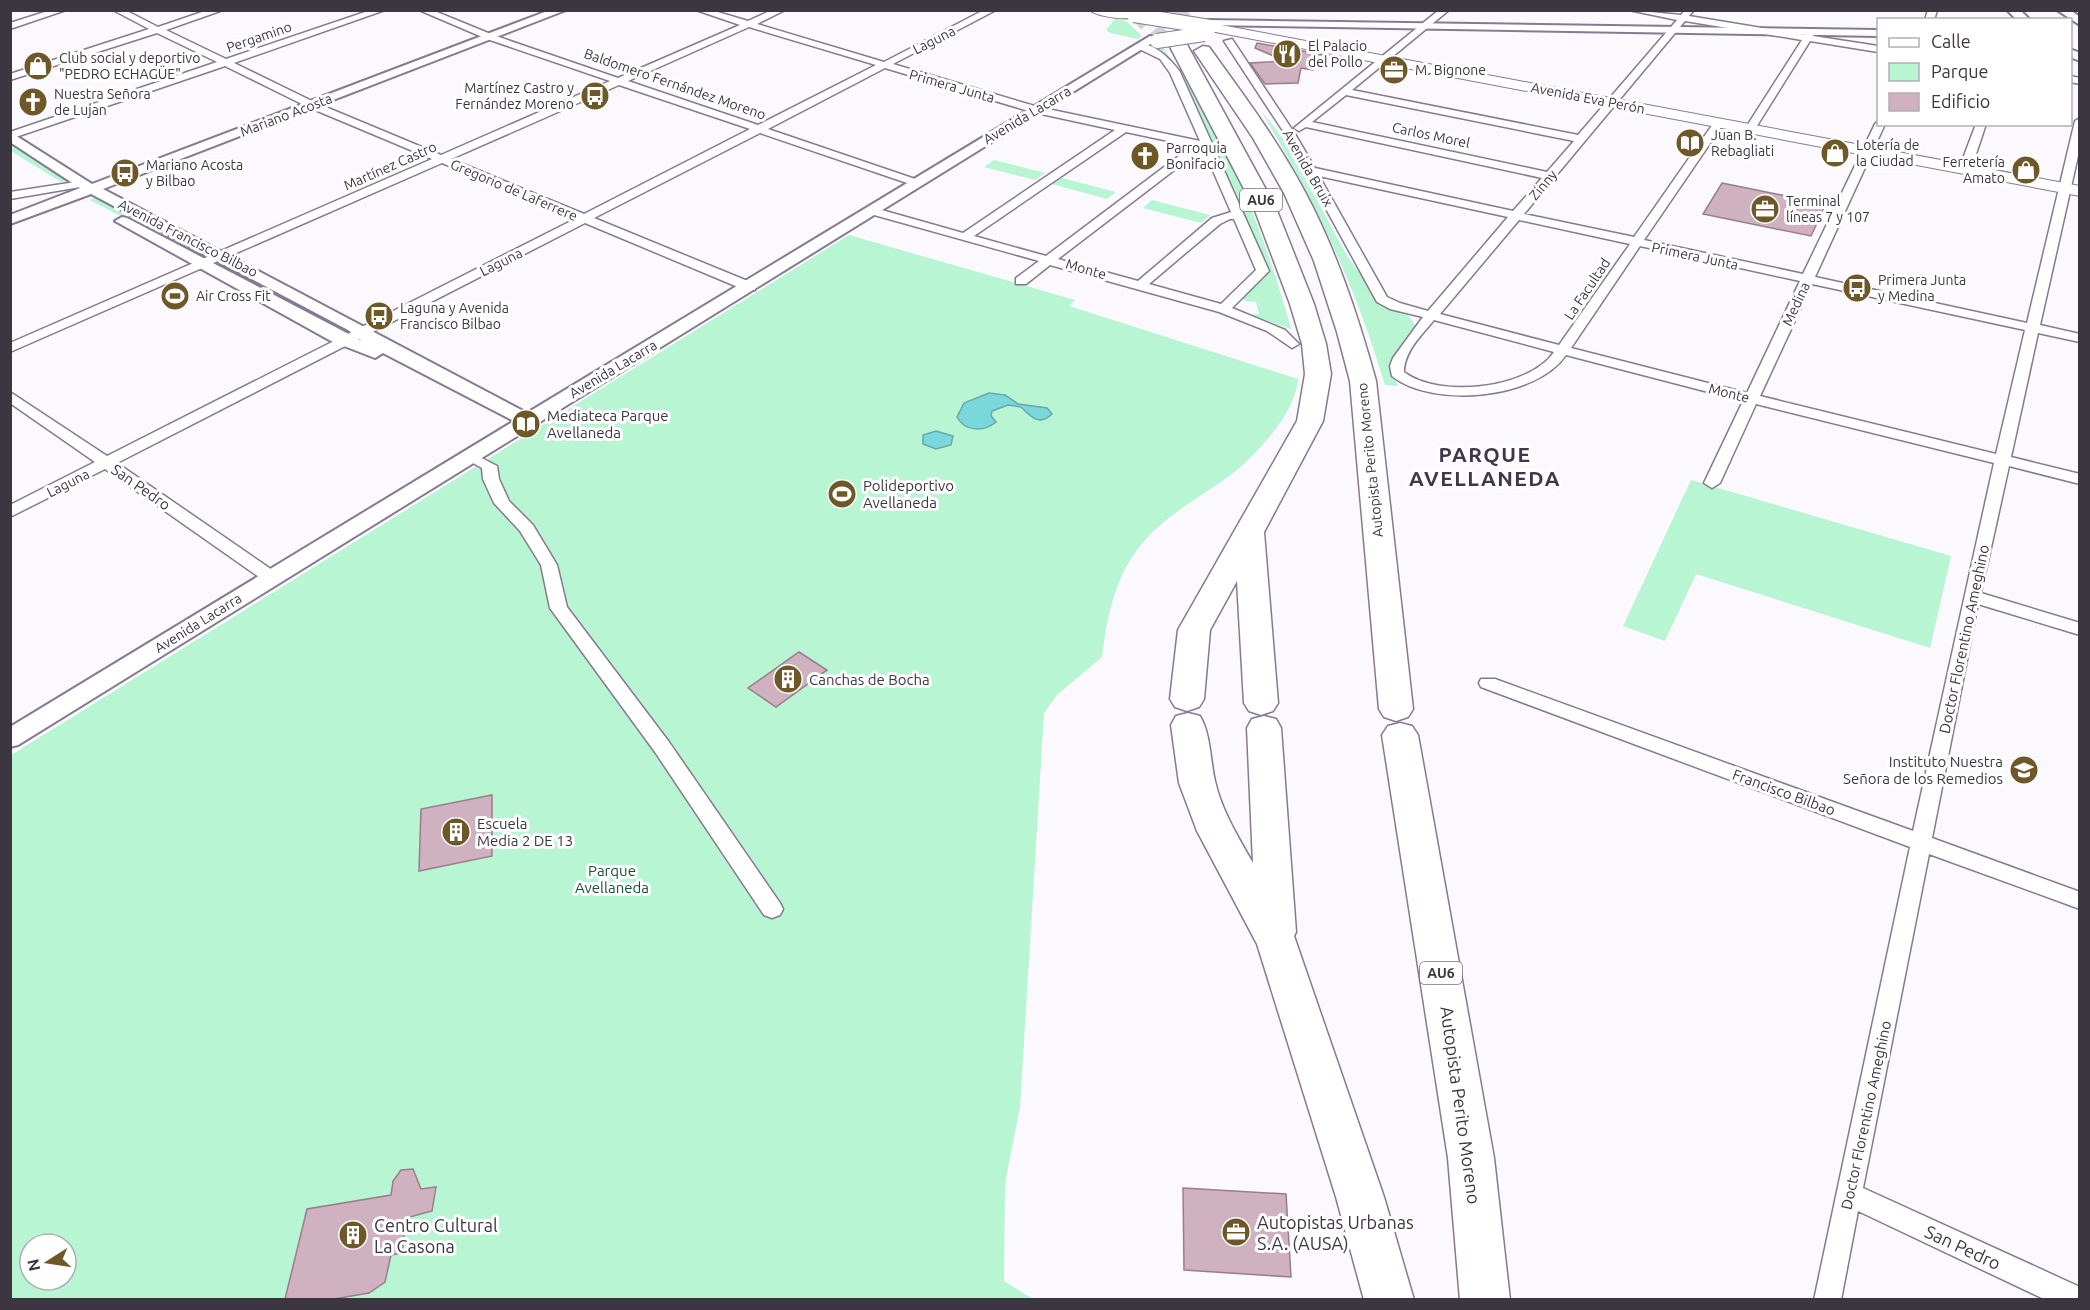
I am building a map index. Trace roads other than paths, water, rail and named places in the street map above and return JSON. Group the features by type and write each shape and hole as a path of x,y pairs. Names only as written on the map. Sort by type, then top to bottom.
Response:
{"highway":[{"name":"AU6","path":"1183,33 1203,90 1237,151 1282,252 1314,344 1318,374 1310,422 1194,630 1187,712 1197,783 1216,831 1277,942 1360,1197 1389,1299"},
{"name":"Autopista Perito Moreno","path":"1183,33 1254,125 1294,192 1327,263 1363,381 1398,722 1471,1158 1485,1299"},
{"name":"AU6","path":"1250,532 1277,942"}],"main road":[{"path":"1095,10 1140,16 1174,11 1183,33"},
{"path":"1140,16 1145,23 1161,30 1182,31 1183,33"},
{"path":"1256,36 1248,28 1264,22"},
{"name":"Avenida Eva Perón","path":"1183,33 1256,36 2072,189"}],"street":[{"path":"10,26 62,10"},
{"name":"Gregorio de Laferrere","path":"117,10 312,105 750,287"},
{"path":"10,76 219,10"},
{"name":"Pergamino","path":"11,136 381,10"},
{"name":"Baldomero Fernández Moreno","path":"423,10 490,37 917,183"},
{"name":"Mariano Acosta","path":"10,220 83,190 561,10"},
{"name":"Primera Junta","path":"700,10 1036,110 1204,146"},
{"name":"Martínez Castro","path":"10,348 781,10"},
{"name":"Laguna","path":"10,512 992,10"},
{"path":"1290,134 1445,10"},
{"path":"1633,10 1767,31 1809,35 1877,49"},
{"name":"Zinny","path":"1428,387 1417,385 1401,377 1396,367 1398,361 1431,316 1690,10"},
{"path":"2062,10 2077,20"},
{"path":"1224,309 1263,271 1239,215 1204,146 1172,66 1163,57 1183,33 1264,22 1767,31"},
{"name":"Avenida Lacarra","path":"10,739 468,456 750,287 1036,110 1183,33"},
{"path":"1809,35 1877,33"},
{"path":"1750,129 1809,35"},
{"name":"Avenida Bruix","path":"1229,41 1290,134 1382,299"},
{"path":"1345,92 1582,139"},
{"name":"Doctor Florentino Ameghino","path":"1827,1299 2001,459 2032,328 2072,189 2079,121"},
{"name":"La Facultad","path":"1428,387 1471,389 1515,384 1543,371 1563,350 1719,123"},
{"name":"Carlos Morel","path":"1305,124 1551,176"},
{"name":"Medina","path":"1712,483 1879,126"},
{"path":"1965,169 1980,126"},
{"path":"966,236 1123,129"},
{"name":"Avenida Francisco Bilbao","path":"11,136 83,190 201,264 355,336 521,424"},
{"path":"1021,281 1204,146"},
{"name":"Avenida Francisco Bilbao","path":"10,154 60,187 83,190 221,255 354,326 355,336"},
{"name":"Primera Junta","path":"1311,171 2079,338"},
{"path":"10,196 60,187"},
{"name":"Monte","path":"872,211 1224,309 1243,320 1285,334 1292,344"},
{"path":"1141,285 1216,220 1239,215"},
{"name":"Monte","path":"1382,299 1395,306 1431,316 1753,399 2079,478"},
{"name":"San Pedro","path":"10,396 272,578"},
{"path":"468,456 489,466 491,479 502,503 527,528 549,565 559,608 662,747 772,909"},
{"path":"1972,596 2079,629"},
{"name":"Francisco Bilbao","path":"1488,683 2079,901"},
{"name":"San Pedro","path":"1849,1194 2077,1299"}],"water":[{"path":"989,393 1005,395 1018,404 1047,408 1052,414 1039,420 1031,417 1021,407 1008,405 992,411 991,416 996,422 986,428 970,428 960,422 957,417 964,403"},
{"path":"936,431 953,436 951,445 936,449 923,444 923,435"}],"tunnel":[{"path":"1136,10 1164,42"},
{"path":"1176,10 1194,37"}],"place":[{"name":"El Palacio del Pollo","path":"1287,54"},
{"name":"Club social y deportivo \"PEDRO ECHAGÜE\"","path":"38,66"},
{"name":"M. Bignone","path":"1394,70"},
{"name":"Martínez Castro y Fernández Moreno","path":"595,96"},
{"name":"Nuestra Señora de Lujan","path":"33,102"},
{"name":"Juan B. Rebagliati","path":"1690,143"},
{"name":"Lotería de la Ciudad","path":"1835,153"},
{"name":"Parroquia Bonifacio","path":"1145,156"},
{"name":"Ferretería Amato","path":"2026,170"},
{"name":"Mariano Acosta y Bilbao","path":"125,173"},
{"name":"Terminal líneas 7 y 107","path":"1765,209"},
{"name":"Primera Junta y Medina","path":"1857,288"},
{"name":"Air Cross Fit","path":"175,296"},
{"name":"Laguna y Avenida Francisco Bilbao","path":"379,316"},
{"name":"Mediateca Parque Avellaneda","path":"526,424"},
{"name":"Polideportivo Avellaneda","path":"842,494"},
{"name":"Canchas de Bocha","path":"788,679"},
{"name":"Instituto Nuestra Señora de los Remedios","path":"2024,770"},
{"name":"Escuela Media 2 DE 13","path":"456,832"},
{"name":"Autopistas Urbanas S.A. (AUSA)","path":"1236,1232"},
{"name":"Centro Cultural La Casona","path":"353,1235"}],"district":[{"name":"PARQUE AVELLANEDA","path":"1485,466"}],"park label":[{"name":"Parque Avellaneda","path":"612,878"}]}
